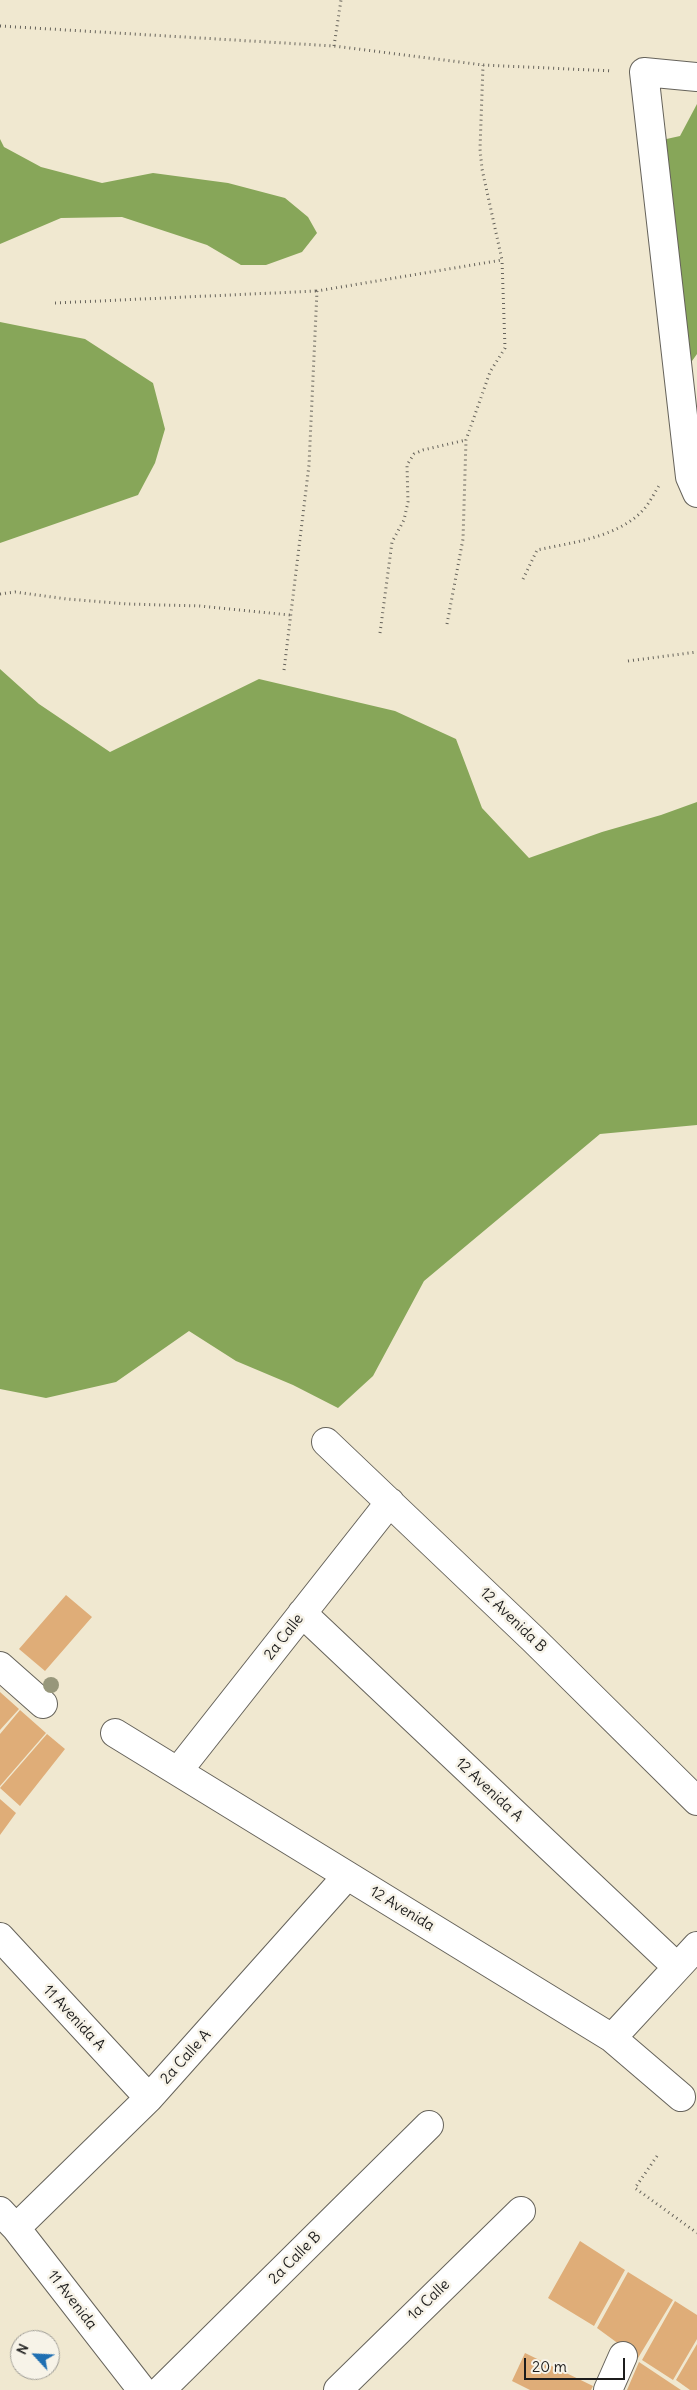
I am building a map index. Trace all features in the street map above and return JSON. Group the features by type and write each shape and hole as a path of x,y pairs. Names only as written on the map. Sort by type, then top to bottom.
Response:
{"street":[{"path":"697,77 644,72 690,477 697,493"},
{"name":"12 Avenida B","path":"326,1442 533,1639 697,1801"},
{"name":"2a Calle","path":"178,1771 390,1502"},
{"name":"12 Avenida A","path":"302,1613 676,1967"},
{"path":"0,1666 43,1704"},
{"name":"12 Avenida","path":"115,1733 612,2038 681,2097"},
{"name":"2a Calle A","path":"8,2219 149,2098 347,1876"},
{"name":"11 Avenida A","path":"0,1938 149,2098"},
{"path":"612,2038 697,1946"},
{"name":"2a Calle B","path":"162,2390 429,2125"},
{"name":"1a Calle","path":"338,2390 521,2211"},
{"name":"11 Avenida","path":"8,2219 142,2390"},
{"path":"608,2390 623,2356"}],"path":[{"path":"334,46 341,0"},
{"path":"0,26 334,46 483,65 644,72"},
{"path":"447,624 463,539 466,440 490,372 504,348 502,260 482,169 480,149 483,65"},
{"path":"55,304 317,291 502,260"},
{"path":"284,670 309,465 317,291"},
{"path":"380,633 392,542 404,520 408,502 407,465 414,454 423,450 466,440"},
{"path":"523,579 538,550 609,532 637,517 647,505 665,474 687,451"},
{"path":"0,594 15,592 127,604 200,606 290,615"},
{"path":"628,661 697,652"},
{"path":"657,2156 635,2188 697,2233"}],"green space":[{"path":"697,104 697,354 687,368 662,140 680,136"},
{"path":"0,139 4,147 41,167 102,183 153,173 228,183 285,198 308,217 317,233 302,252 266,265 241,265 207,245 122,217 61,218 0,244"},
{"path":"0,322 85,339 153,383 165,429 155,463 138,495 0,543"},
{"path":"0,669 39,704 110,752 259,679 395,711 456,739 482,808 529,858 602,832 661,815 697,802 697,1125 600,1134 424,1281 373,1376 338,1408 293,1385 236,1361 189,1331 116,1382 46,1398 0,1389"}],"building":[{"path":"66,1595 92,1617 45,1671 19,1649"},
{"path":"0,1692 19,1709 0,1730"},
{"path":"20,1710 46,1733 0,1786 0,1734"},
{"path":"47,1734 65,1749 20,1806 0,1788"},
{"path":"0,1799 16,1813 0,1835"},
{"path":"580,2241 625,2270 594,2326 548,2298"},
{"path":"628,2272 673,2300 638,2358 597,2328"},
{"path":"675,2301 697,2315 697,2339 673,2380 642,2360"},
{"path":"697,2344 697,2390 690,2390 676,2380"},
{"path":"525,2353 593,2386 591,2390 530,2390 512,2381"},
{"path":"639,2362 681,2390 627,2390"}]}
